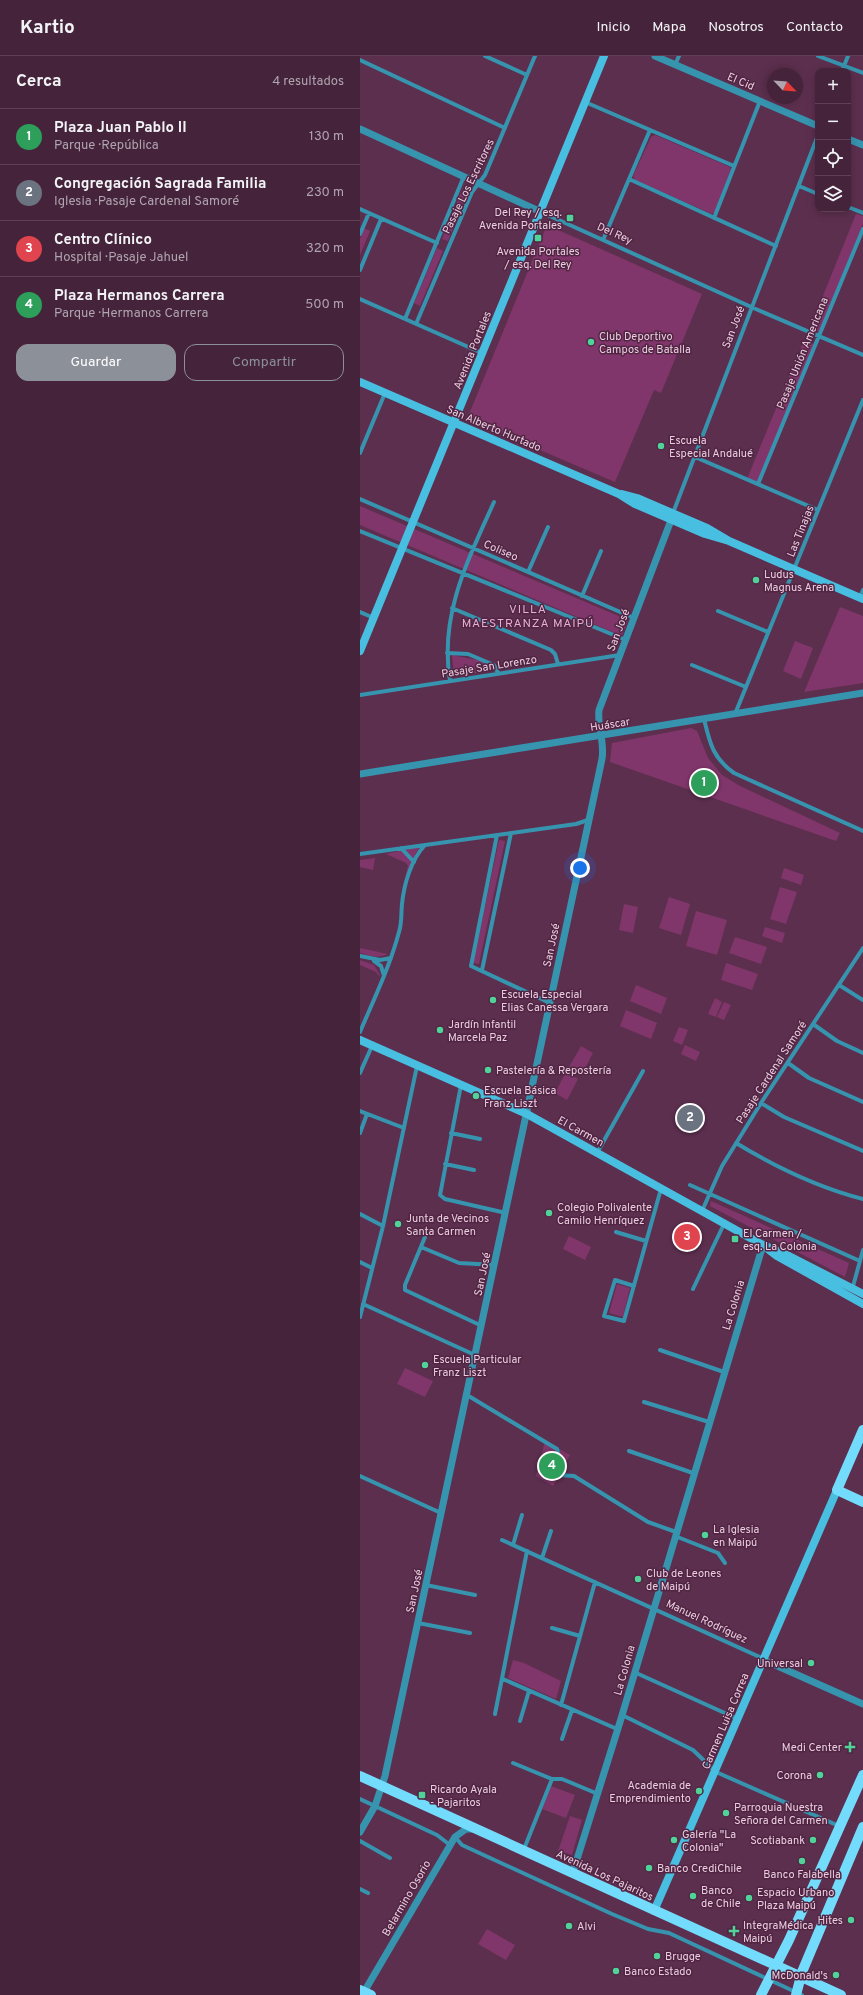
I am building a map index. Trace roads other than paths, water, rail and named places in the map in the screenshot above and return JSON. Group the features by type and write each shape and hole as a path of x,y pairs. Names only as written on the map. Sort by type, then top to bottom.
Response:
{"main road":[{"name":"Avenida Portales","path":"360,652 604,56"},
{"name":"San Alberto Hurtado","path":"360,382 619,494 630,501 672,516 711,536 729,541 794,569 862,595"},
{"name":"El Carmen","path":"360,1040 527,1114 763,1245 777,1256 851,1293 863,1304"},
{"name":"El Carmen","path":"851,1293 863,1294"},
{"name":"Carmen Luisa Correa","path":"654,1910 716,1772 863,1430"},
{"path":"837,1490 863,1502"},
{"path":"761,1995 774,1965 789,1940 863,1775"},
{"name":"Avenida Los Pajaritos","path":"360,1776 840,1995"},
{"path":"798,1994 801,1977 863,1827"}],"street":[{"path":"485,56 527,75"},
{"name":"Pasaje Los Escritores","path":"416,324 472,192 485,175 535,56"},
{"name":"El Cid","path":"655,56 815,125"},
{"path":"675,65 679,56"},
{"path":"818,56 863,73"},
{"path":"844,66 848,56"},
{"path":"360,60 504,128"},
{"path":"714,218 760,101"},
{"path":"585,102 734,166"},
{"name":"Del Rey","path":"360,129 752,308 863,355"},
{"path":"603,240 650,130"},
{"name":"San José","path":"360,1832 375,1806 382,1786 495,1265 603,750 599,710 816,140"},
{"path":"850,140 863,146"},
{"name":"Pasaje Los Escritores","path":"405,319 464,176"},
{"path":"629,179 776,246"},
{"path":"798,186 815,193"},
{"path":"851,208 863,213"},
{"path":"360,209 437,243"},
{"path":"360,234 369,213"},
{"path":"360,270 381,218"},
{"name":"Pasaje Unión Americana","path":"758,484 863,229"},
{"path":"360,299 483,353"},
{"path":"360,453 385,393"},
{"name":"Las Tinajas","path":"734,714 863,400"},
{"path":"695,457 818,510"},
{"name":"Coliseo","path":"360,499 634,618"},
{"path":"450,681 447,653 448,627 452,608 463,574 494,502"},
{"path":"528,572 548,527"},
{"path":"360,531 626,640"},
{"path":"582,596 601,552"},
{"path":"452,608 551,650 555,654 558,664"},
{"path":"718,611 768,632"},
{"path":"360,612 374,618"},
{"path":"447,653 473,656 494,665 498,673"},
{"name":"Pasaje San Lorenzo","path":"360,695 620,654"},
{"path":"692,665 746,687"},
{"name":"Huáscar","path":"360,774 863,693"},
{"path":"704,719 714,753 724,766 734,773 863,831"},
{"path":"360,854 576,824 588,820"},
{"path":"482,970 511,833"},
{"path":"497,835 470,966 482,970 550,1003"},
{"path":"360,1032 384,976 400,931 404,890 414,862 426,845"},
{"path":"401,848 414,862"},
{"name":"Pasaje Cardenal Samoré","path":"702,1211 722,1166 736,1143 863,948"},
{"path":"360,956 380,960 391,958"},
{"path":"370,959 381,966 384,976"},
{"path":"839,985 863,1000"},
{"path":"813,1024 837,1041 863,1053"},
{"path":"360,1073 372,1046"},
{"path":"788,1063 809,1078 863,1102"},
{"path":"360,1316 383,1226 418,1066"},
{"path":"597,1153 643,1071"},
{"path":"461,1085 439,1192 441,1197 506,1213"},
{"path":"761,1103 784,1117 863,1151"},
{"path":"360,1112 404,1128"},
{"path":"360,1133 367,1114"},
{"path":"451,1133 480,1139"},
{"path":"736,1143 763,1160 843,1194 863,1198"},
{"path":"445,1164 474,1170"},
{"path":"690,1185 860,1262"},
{"path":"634,1286 615,1280 604,1316 624,1321 634,1286 661,1188"},
{"path":"360,1214 383,1226"},
{"path":"693,1289 724,1224"},
{"path":"616,1232 646,1241"},
{"path":"425,1237 404,1285 405,1290 482,1326"},
{"name":"La Colonia","path":"573,1872 618,1729 708,1422 763,1245"},
{"path":"421,1247 459,1262 495,1265"},
{"path":"851,1293 863,1250"},
{"path":"360,1262 372,1268"},
{"path":"363,1304 475,1356"},
{"path":"660,1350 724,1372"},
{"path":"467,1395 557,1449 556,1471 558,1475 574,1476 648,1522 718,1553 726,1563"},
{"path":"644,1402 708,1422"},
{"path":"629,1451 693,1473"},
{"path":"360,1476 442,1513"},
{"path":"513,1545 522,1515"},
{"path":"542,1558 551,1531"},
{"name":"Manuel Rodríguez","path":"502,1540 863,1704"},
{"path":"495,1714 503,1680 527,1551"},
{"path":"561,1705 595,1582"},
{"path":"426,1585 475,1595"},
{"path":"418,1623 470,1633"},
{"path":"552,1628 580,1636"},
{"path":"634,1672 738,1719"},
{"path":"503,1680 618,1729"},
{"path":"520,1721 529,1691"},
{"path":"562,1739 572,1710"},
{"path":"622,1715 693,1750 716,1772 840,1827"},
{"path":"513,1763 552,1779 562,1780 598,1794"},
{"path":"524,1850 552,1779"},
{"path":"360,1799 437,1835 450,1845"},
{"path":"476,1829 466,1829 455,1837 462,1845 600,1909 636,1925 670,1934 798,1994"},
{"name":"Belarmino Osorio","path":"365,1992 455,1837"},
{"path":"360,1841 390,1858"},
{"path":"360,1889 368,1893"}],"place":[{"name":"Del Rey / esq. Avenida Portales","path":"570,218"},
{"name":"Avenida Portales / esq. Del Rey","path":"538,238"},
{"name":"Club Deportivo Campos de Batalla","path":"591,342"},
{"name":"Escuela Especial Andalué","path":"661,446"},
{"name":"Ludus Magnus Arena","path":"756,580"},
{"name":"Plaza Juan Pablo II","path":"704,783"},
{"name":"Escuela Especial Elias Canessa Vergara","path":"493,1000"},
{"name":"Jardín Infantil Marcela Paz","path":"440,1030"},
{"name":"Pastelería & Repostería","path":"488,1070"},
{"name":"Escuela Básica Franz Liszt","path":"476,1096"},
{"name":"Congregación Sagrada Familia","path":"690,1118"},
{"name":"Colegio Polivalente Camilo Henríquez","path":"549,1213"},
{"name":"Junta de Vecinos Santa Carmen","path":"398,1224"},
{"name":"Centro Clínico","path":"687,1237"},
{"name":"El Carmen / esq. La Colonia","path":"735,1239"},
{"name":"Escuela Particular Franz Liszt","path":"425,1365"},
{"name":"Plaza Hermanos Carrera","path":"552,1466"},
{"name":"La Iglesia en Maipú","path":"705,1535"},
{"name":"Club de Leones de Maipú","path":"638,1579"},
{"name":"Universal","path":"811,1663"},
{"name":"Medi Center","path":"850,1747"},
{"name":"Corona","path":"820,1775"},
{"name":"Academia de Emprendimiento","path":"699,1791"},
{"name":"Ricardo Ayala - Pajaritos","path":"422,1795"},
{"name":"Parroquia Nuestra Señora del Carmen","path":"726,1813"},
{"name":"Galería \"La Colonia\"","path":"674,1840"},
{"name":"Scotiabank","path":"813,1840"},
{"name":"Banco Falabella","path":"802,1861"},
{"name":"Banco CrediChile","path":"649,1868"},
{"name":"Banco de Chile","path":"693,1896"},
{"name":"Espacio Urbano Plaza Maipú","path":"749,1898"},
{"name":"Hites","path":"851,1920"},
{"name":"Alvi","path":"569,1926"},
{"name":"IntegraMédica Maipú","path":"734,1931"},
{"name":"Brugge","path":"657,1956"},
{"name":"Banco Estado","path":"616,1971"},
{"name":"McDonald's","path":"836,1975"}],"district":[{"name":"VILLA MAESTRANZA MAIPÚ","path":"528,616"}]}
